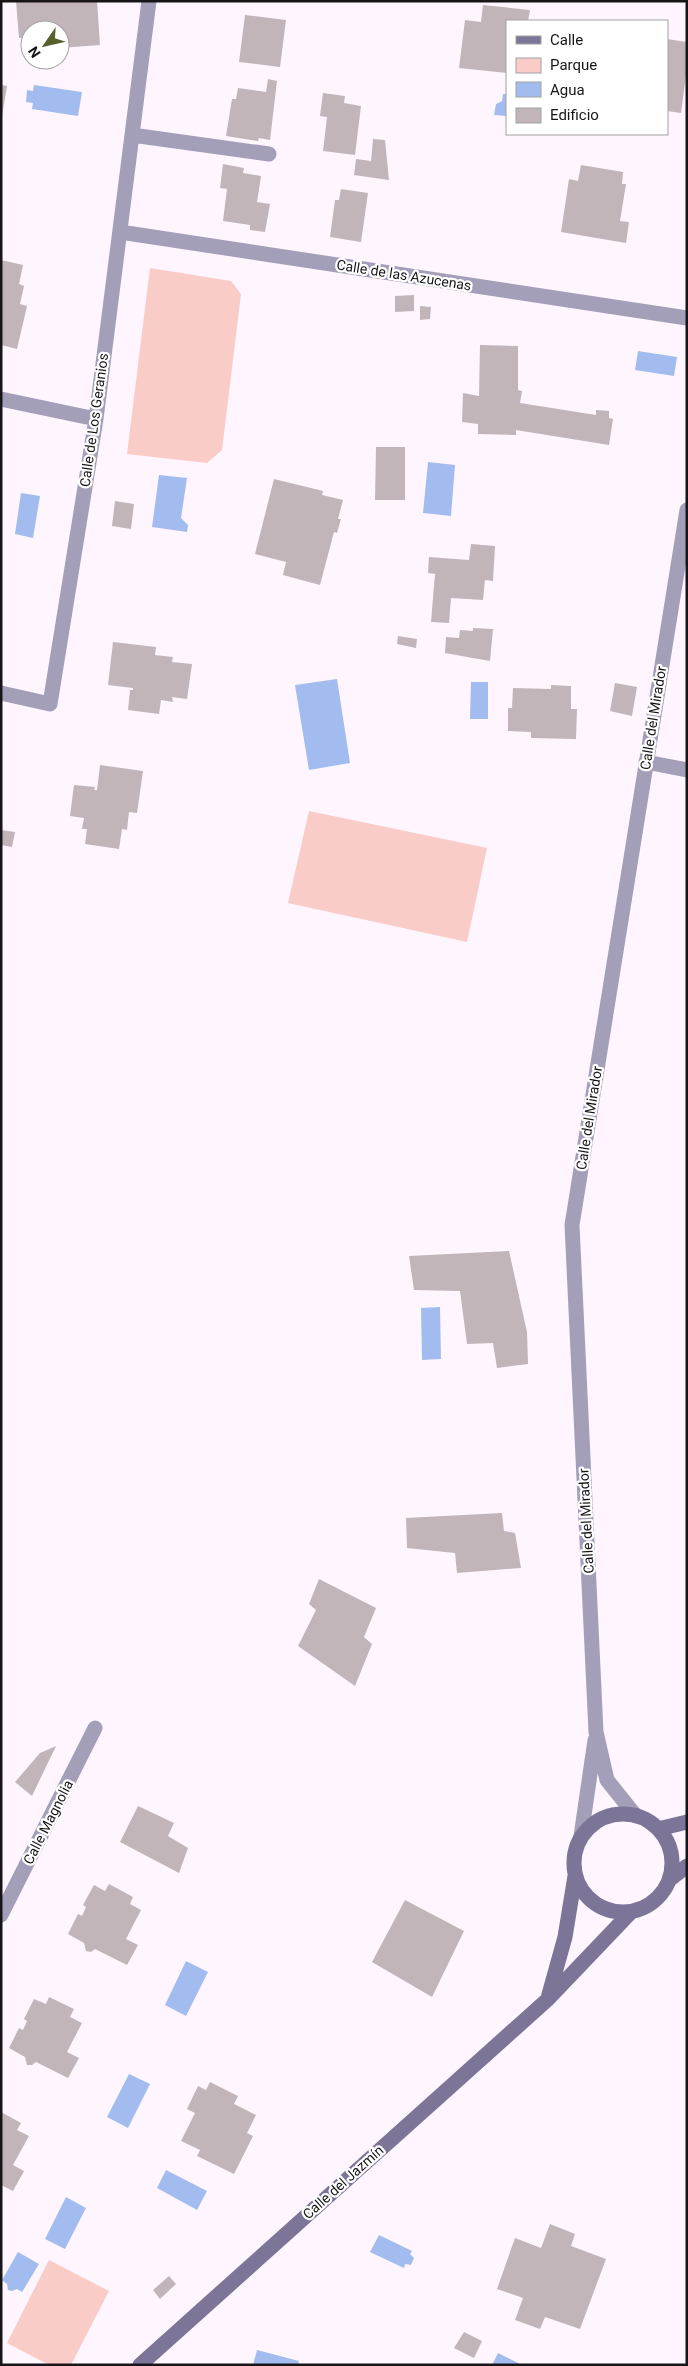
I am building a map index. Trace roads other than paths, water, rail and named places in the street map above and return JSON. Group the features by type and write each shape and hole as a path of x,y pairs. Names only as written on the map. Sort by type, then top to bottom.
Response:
{"street":[{"name":"Calle de Los Geranios","path":"1,693 50,704 96,419 149,1"},
{"path":"132,135 269,154"},
{"name":"Calle de las Azucenas","path":"120,232 687,318"},
{"path":"1,399 96,419"},
{"name":"Calle del Mirador","path":"635,1815 607,1780 596,1732 572,1225 687,510"},
{"path":"646,762 687,770"},
{"name":"Calle Magnolia","path":"1,1916 95,1728"},
{"name":"Calle del Mirador","path":"581,1836 596,1732"},
{"path":"547,2000 565,1937 575,1876 573,1862 581,1836 591,1825 604,1817 619,1814 635,1815 647,1820 658,1829 668,1844 672,1862 669,1880 663,1891 654,1901 643,1908 631,1912 616,1912 603,1908 590,1900 575,1876"},
{"path":"658,1829 687,1822"},
{"path":"669,1880 687,1866"},
{"name":"Calle del Jazmín","path":"140,2365 547,2000 631,1912"}],"water":[{"path":"34,85 82,92 78,116 32,109 33,103 26,102 27,90 33,91"},
{"path":"503,94 506,94 506,116 494,115 496,104 502,101"},
{"path":"638,351 677,357 674,376 635,370"},
{"path":"428,462 455,465 451,516 423,513"},
{"path":"159,475 187,478 181,518 188,525 187,532 152,527"},
{"path":"21,493 40,496 33,538 15,534"},
{"path":"337,679 350,763 309,770 295,685"},
{"path":"471,682 488,682 488,719 470,719"},
{"path":"440,1307 441,1359 422,1360 421,1308"},
{"path":"186,1961 208,1972 186,2016 165,2005"},
{"path":"129,2074 150,2084 128,2128 107,2117"},
{"path":"166,2170 207,2191 197,2210 157,2188"},
{"path":"66,2197 86,2208 65,2249 45,2239"},
{"path":"379,2235 412,2251 410,2254 414,2258 411,2265 405,2264 404,2268 370,2252"},
{"path":"18,2252 39,2264 22,2292 17,2289 8,2290 7,2284 2,2280"},
{"path":"257,2350 299,2361 298,2365 253,2365"},
{"path":"498,2353 522,2365 492,2365"}]}
